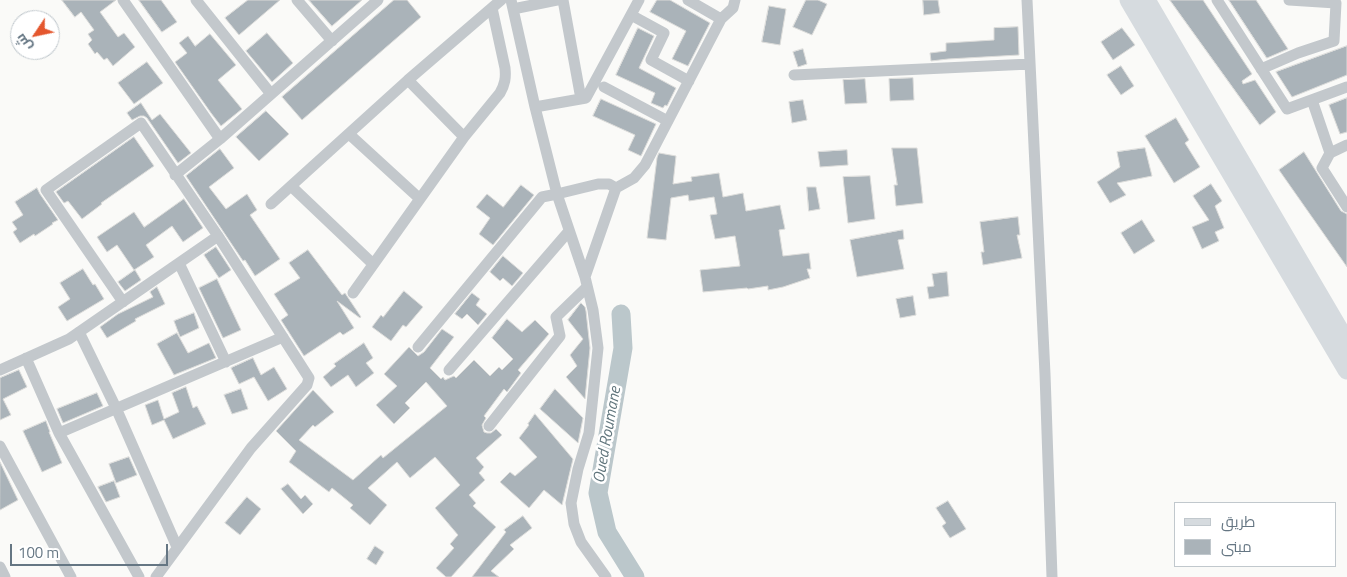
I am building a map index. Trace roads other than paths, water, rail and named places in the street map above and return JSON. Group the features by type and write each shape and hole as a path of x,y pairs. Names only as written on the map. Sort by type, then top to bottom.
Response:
{"main road":[{"path":"1129,0 1347,370"},
{"path":"1146,0 1347,343"}],"street":[{"path":"196,0 271,94"},
{"path":"297,0 332,41"},
{"path":"175,175 220,139 378,0"},
{"path":"271,204 408,80 501,0"},
{"path":"557,0 512,5 557,194 586,282 593,310 598,348 589,433 578,469 571,503 574,524 581,542 606,577"},
{"path":"563,0 581,99"},
{"path":"535,107 586,98 639,0"},
{"path":"688,0 721,19"},
{"path":"490,426 560,336 556,316 586,282 616,188 634,178 645,165 721,19 733,8 734,0"},
{"path":"1027,0 1045,374 1052,577"},
{"path":"1217,0 1287,109 1347,87"},
{"path":"1261,69 1298,53 1334,41 1336,3 1289,0"},
{"path":"126,1 220,139"},
{"path":"353,292 464,137 504,86 506,77 492,8"},
{"path":"630,15 664,33 651,60 689,81"},
{"path":"794,75 1030,64"},
{"path":"408,80 464,137"},
{"path":"604,87 668,121"},
{"path":"1312,100 1330,153"},
{"path":"123,302 46,190 140,123 218,236 309,378 309,382 251,448 156,577"},
{"path":"349,134 420,199"},
{"path":"1347,145 1330,153 1322,168 1347,207"},
{"path":"418,346 542,197 598,184 609,184 616,188"},
{"path":"291,186 373,264"},
{"path":"449,370 569,231"},
{"path":"0,370 70,339 218,236"},
{"path":"180,263 226,362"},
{"path":"79,332 116,408 178,547"},
{"path":"59,432 283,337"},
{"path":"26,358 59,432 139,577"},
{"path":"0,446 71,577"},
{"path":"0,567 5,577"}],"waterway":[{"name":"Oued Roumane","path":"621,314 623,348 598,493 607,532 635,577"}]}
